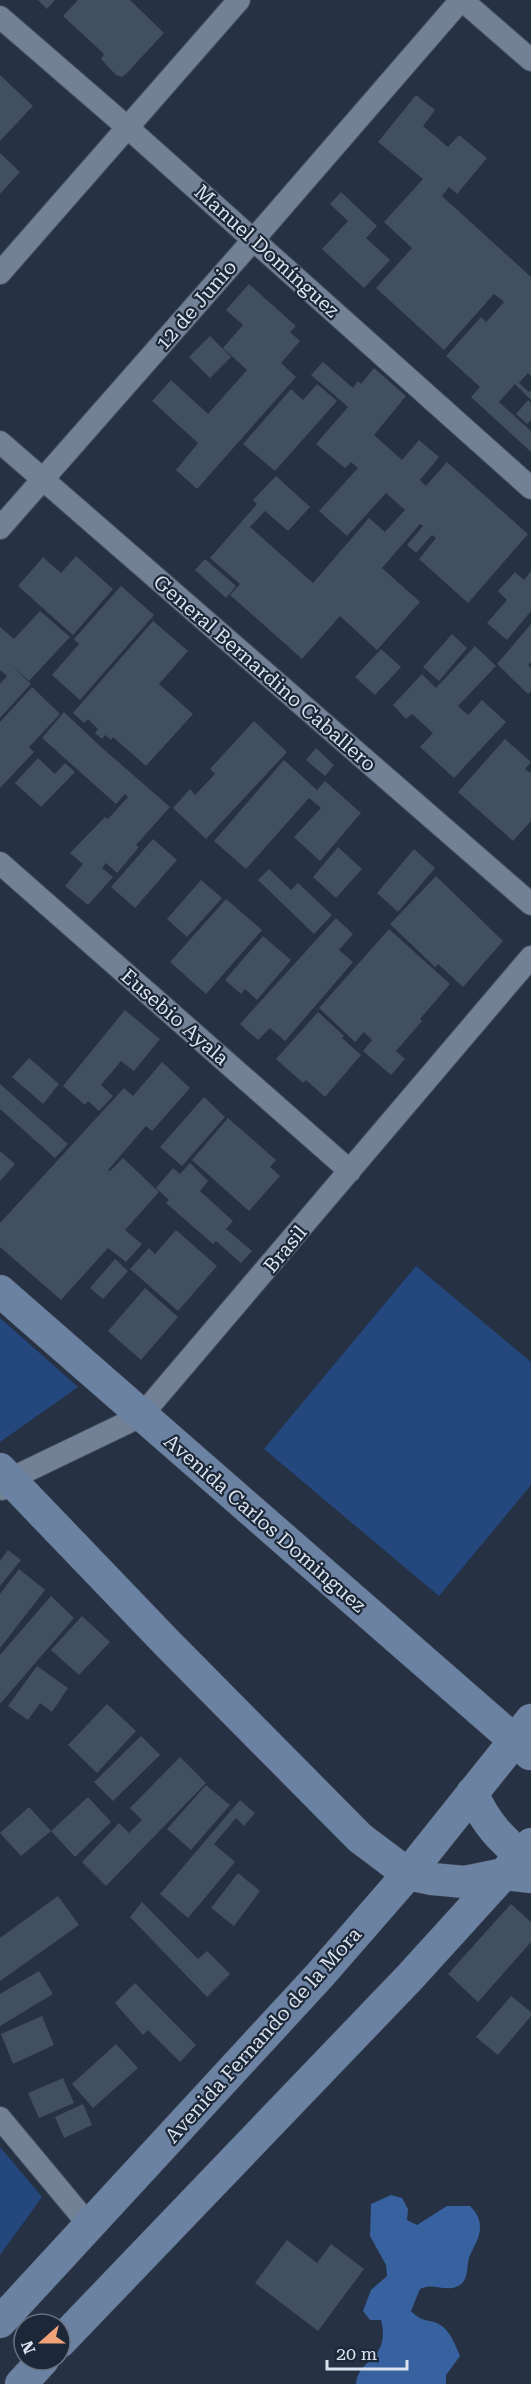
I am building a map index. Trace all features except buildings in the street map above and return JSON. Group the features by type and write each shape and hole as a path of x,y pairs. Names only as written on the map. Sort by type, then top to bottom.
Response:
{"main road":[{"name":"Avenida Carlos Dominguez","path":"0,1291 141,1416 526,1738"},
{"path":"4,1479 360,1839 408,1874 465,1882 523,1863"},
{"name":"Avenida Fernando de la Mora","path":"0,2322 320,1975 408,1874 472,1793 526,1738"},
{"path":"472,1793 483,1818 523,1863"},
{"path":"72,2330 523,1863"},
{"path":"21,2384 32,2372"}],"street":[{"path":"0,273 239,0"},
{"path":"462,0 531,60"},
{"name":"12 de Junio","path":"0,528 462,0"},
{"name":"Manuel Domínguez","path":"0,17 127,127 531,488"},
{"name":"General Bernardino Caballero","path":"0,442 531,904"},
{"name":"Eusebio Ayala","path":"0,863 350,1171"},
{"name":"Brasil","path":"4,1479 141,1416 530,960"},
{"path":"0,2118 89,2224"}],"shaded area":[{"path":"416,1266 531,1362 531,1485 439,1596 264,1449"},
{"path":"0,1318 78,1387 0,1442"},
{"path":"0,2147 42,2197 0,2255"},
{"path":"391,2195 402,2198 408,2209 407,2220 417,2225 447,2206 470,2206 479,2221 479,2235 462,2283 452,2288 420,2289 411,2311 419,2318 442,2326 455,2344 460,2356 446,2375 446,2384 356,2384 362,2368 382,2344 381,2320 370,2320 363,2311 371,2290 387,2276 386,2265 370,2236 371,2204"}]}
